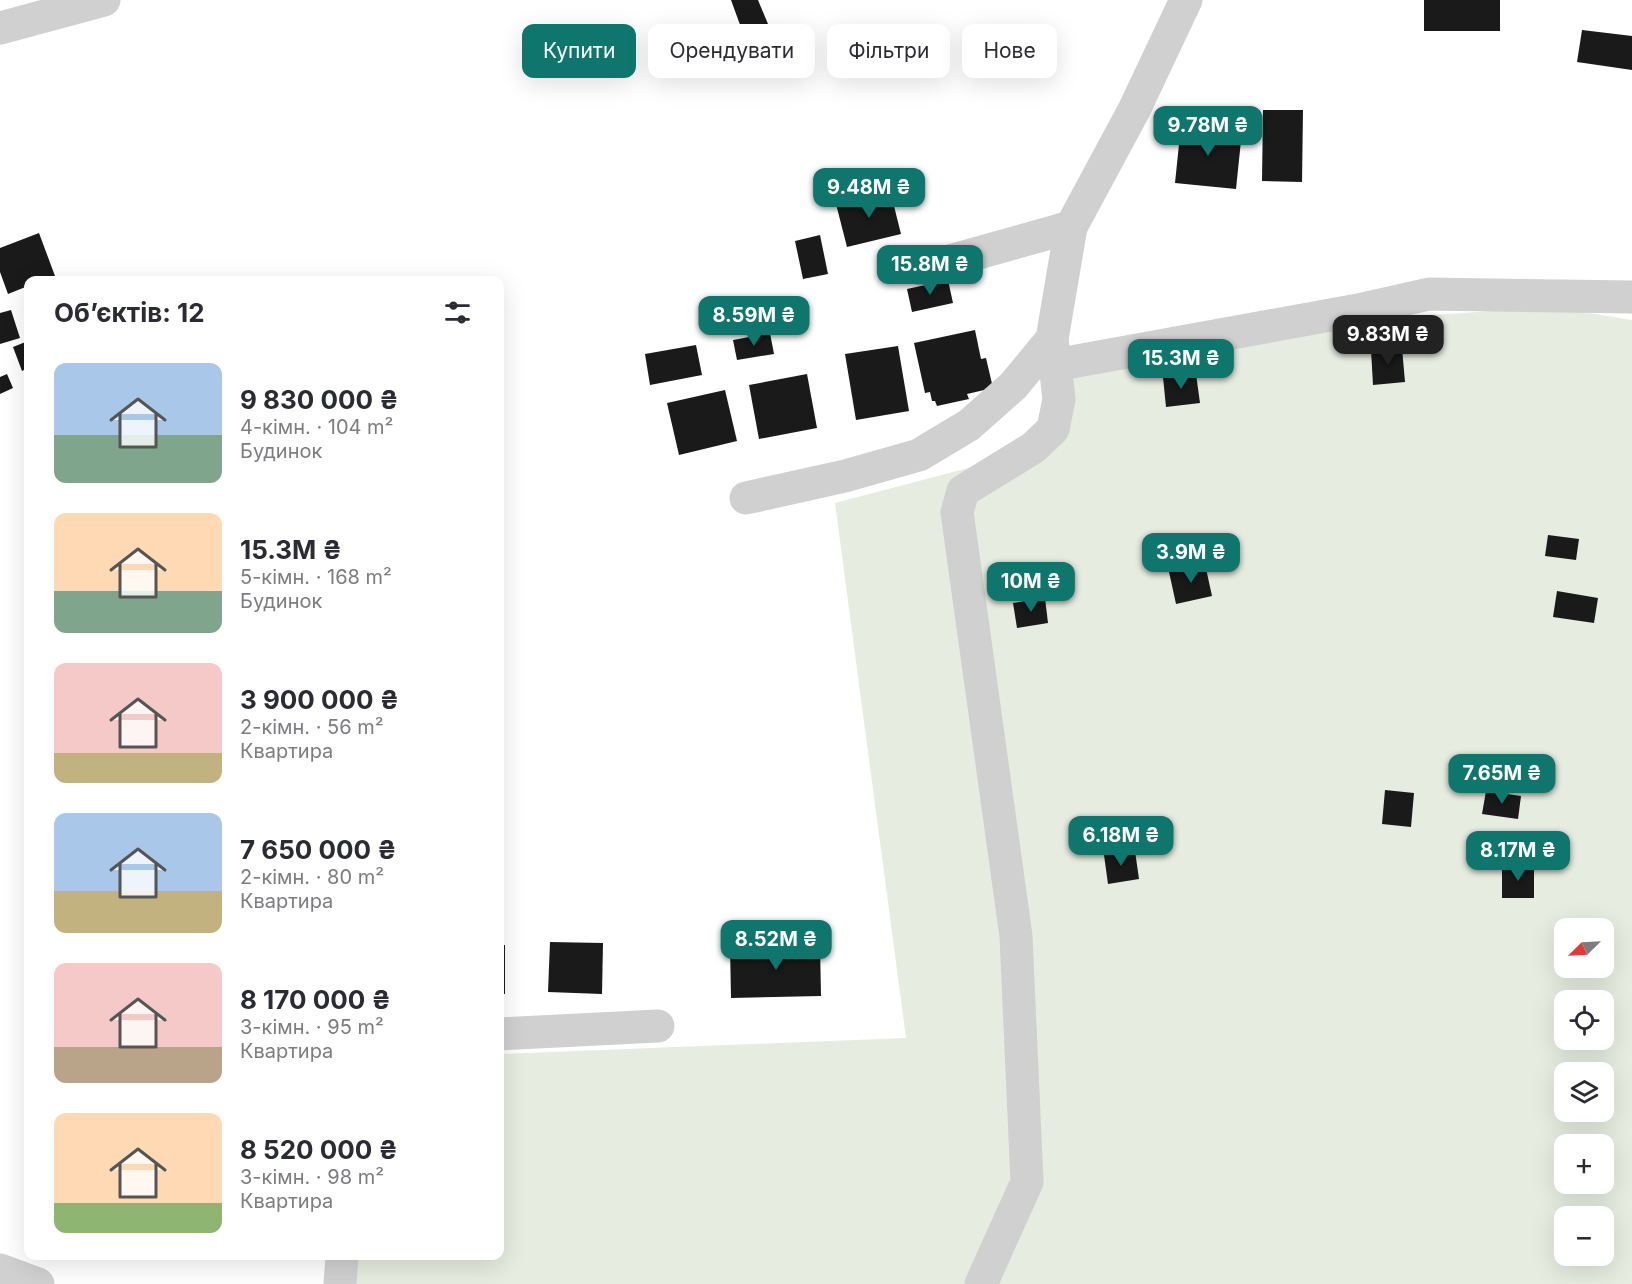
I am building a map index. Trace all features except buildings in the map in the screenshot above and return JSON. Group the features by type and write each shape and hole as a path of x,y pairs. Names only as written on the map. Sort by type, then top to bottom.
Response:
{"street":[{"path":"0,28 104,0"},
{"path":"981,1284 1027,1182 1016,936 957,512 963,491 1033,448 1053,429 1059,399 1053,352 1071,227 1134,110 1186,0"},
{"path":"921,269 1071,227"},
{"path":"746,498 845,476 920,455 969,425 1053,352 1358,310 1430,294 1632,297"},
{"path":"504,1034 658,1026"},
{"path":"340,1284 342,1260"},
{"path":"0,1270 38,1284"}],"shaded area":[{"path":"1551,307 1632,320 1632,1284 343,1284 345,1260 504,1260 504,1054 906,1038 835,503 995,461 1044,416 1047,359 1265,326"}]}
